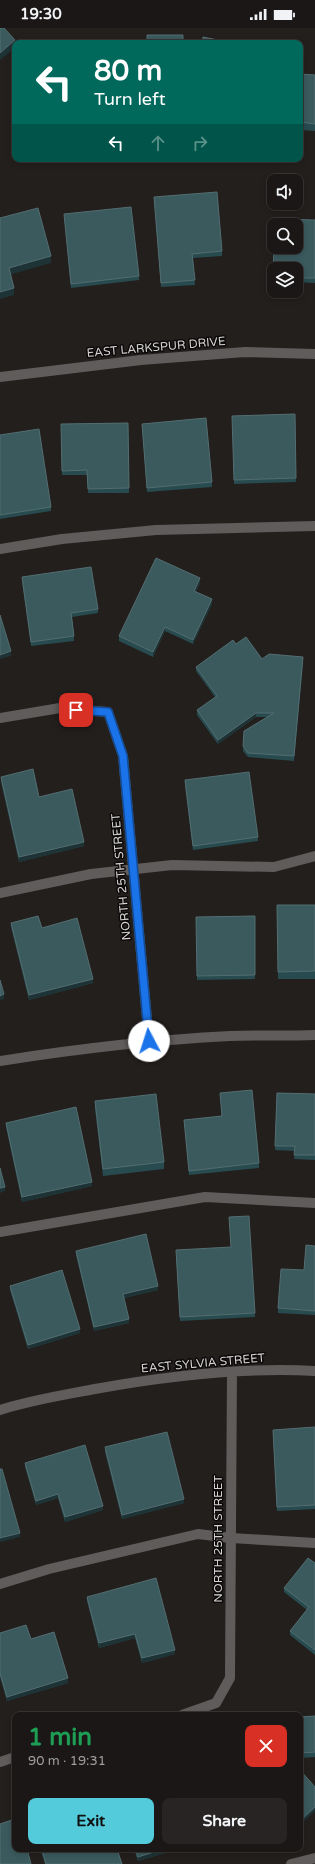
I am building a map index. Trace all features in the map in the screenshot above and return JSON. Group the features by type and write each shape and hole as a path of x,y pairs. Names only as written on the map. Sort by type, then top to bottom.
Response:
{"street":[{"name":"EAST LARKSPUR DRIVE","path":"0,377 141,360 245,352 315,354"},
{"path":"0,548 62,539 156,530 315,526"},
{"name":"NORTH 25TH STREET","path":"0,718 60,708 108,712 123,756 149,1041"},
{"path":"0,893 91,874 172,865 274,866 315,856"},
{"path":"0,1061 78,1049 149,1041 231,1036 315,1036"},
{"path":"0,1232 204,1197 315,1203"},
{"name":"EAST SYLVIA STREET","path":"0,1410 59,1396 155,1378 232,1372 289,1370 315,1371"},
{"name":"NORTH 25TH STREET","path":"190,1712 216,1703 230,1678 232,1372"},
{"path":"0,1584 49,1569 198,1534 231,1538 315,1543"},
{"path":"0,1762 12,1758"},
{"path":"291,1864 315,1858"}],"building":[{"path":"0,28 4,28 15,40 12,40 12,43 0,53"},
{"path":"147,35 183,35 183,40 147,40"},
{"path":"203,37 218,40 202,40"},
{"path":"303,74 315,75 315,124 303,122"},
{"path":"217,192 222,251 192,254 195,280 161,283 154,197"},
{"path":"131,207 139,276 71,284 64,214"},
{"path":"38,208 51,256 9,268 14,288 0,292 0,218"},
{"path":"303,220 315,220 315,278 303,278 303,262 273,262 274,254 303,254"},
{"path":"295,414 296,478 234,480 232,416"},
{"path":"206,418 212,482 147,488 142,424"},
{"path":"128,423 129,488 88,489 87,470 62,471 61,424"},
{"path":"39,429 51,507 0,515 0,435"},
{"path":"156,558 200,578 194,591 212,599 193,640 165,627 153,652 119,636"},
{"path":"91,567 98,609 71,613 74,636 31,642 22,577"},
{"path":"0,615 11,651 0,655"},
{"path":"246,637 262,659 269,654 303,657 294,756 248,753 243,746 244,731 274,713 256,713 218,740 197,710 217,696 196,667 233,640 236,644"},
{"path":"33,769 39,797 72,789 84,842 19,857 1,777"},
{"path":"249,772 258,837 193,846 185,780"},
{"path":"277,905 315,905 315,971 278,972"},
{"path":"38,916 42,928 77,918 93,979 29,995 11,923"},
{"path":"255,916 255,975 197,976 196,917"},
{"path":"0,980 4,994 0,996"},
{"path":"252,1090 259,1163 189,1171 184,1120 222,1116 220,1093"},
{"path":"277,1093 315,1094 315,1155 294,1155 295,1146 275,1146"},
{"path":"156,1094 164,1162 103,1169 95,1101"},
{"path":"76,1107 92,1182 22,1197 6,1123"},
{"path":"0,1168 5,1187 0,1188"},
{"path":"249,1216 255,1313 180,1317 176,1250 231,1247 229,1217"},
{"path":"146,1234 158,1286 123,1294 129,1319 94,1327 76,1251"},
{"path":"306,1245 315,1246 315,1311 278,1308 281,1269 304,1270"},
{"path":"62,1270 80,1329 28,1345 10,1286"},
{"path":"315,1427 315,1505 277,1507 273,1430"},
{"path":"167,1432 184,1499 122,1515 105,1447"},
{"path":"85,1445 103,1506 65,1517 58,1494 36,1501 25,1463"},
{"path":"0,1469 2,1469 20,1533 0,1538"},
{"path":"308,1558 315,1563 315,1650 290,1631 309,1607 284,1588"},
{"path":"156,1578 175,1650 142,1658 135,1634 99,1643 87,1597"},
{"path":"26,1625 31,1639 54,1632 68,1678 7,1697 0,1673 0,1633"},
{"path":"315,1716 315,1752 303,1753 303,1717"},
{"path":"303,1773 315,1787 315,1807 303,1818"},
{"path":"12,1820 12,1852 28,1852 31,1864 0,1864 0,1824"},
{"path":"43,1852 118,1852 122,1864 46,1864"},
{"path":"136,1852 154,1852 138,1857"}],"route":[{"path":"76,710 108,712 123,756 149,1041"}]}
